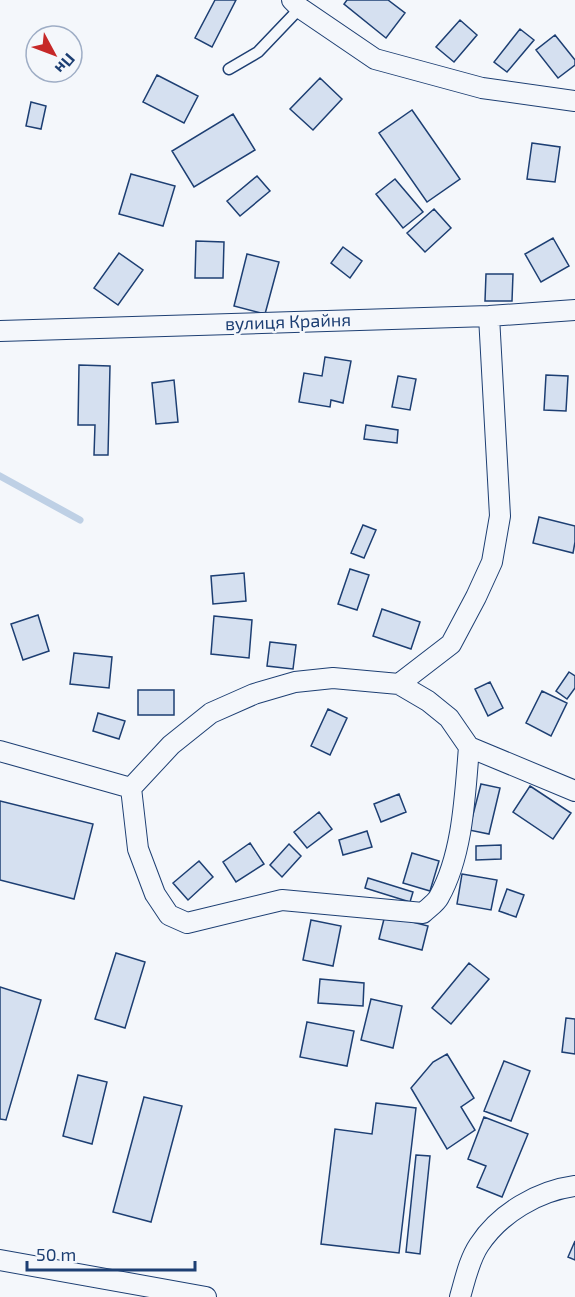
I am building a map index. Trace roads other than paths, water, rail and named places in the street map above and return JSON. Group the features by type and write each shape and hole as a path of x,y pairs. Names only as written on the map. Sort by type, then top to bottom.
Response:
{"street":[{"path":"296,4 375,59 482,88 575,101"},
{"name":"вулиця Крайня","path":"0,331 489,316 575,310"},
{"path":"399,684 451,644 492,562 500,516 489,316"},
{"path":"469,747 466,791 456,853 439,899 423,913 282,900 187,923 169,915 155,894 138,849 132,788 171,745 211,713 254,694 295,682 333,678 399,684 428,701 449,718 469,747 575,791"},
{"path":"0,751 132,788"},
{"path":"460,1297 466,1272 478,1245 499,1222 535,1197 557,1188 575,1186"},
{"path":"0,1260 206,1297"}],"lane":[{"path":"229,69 258,52 296,4"}],"waterway":[{"path":"0,476 80,520"}]}
